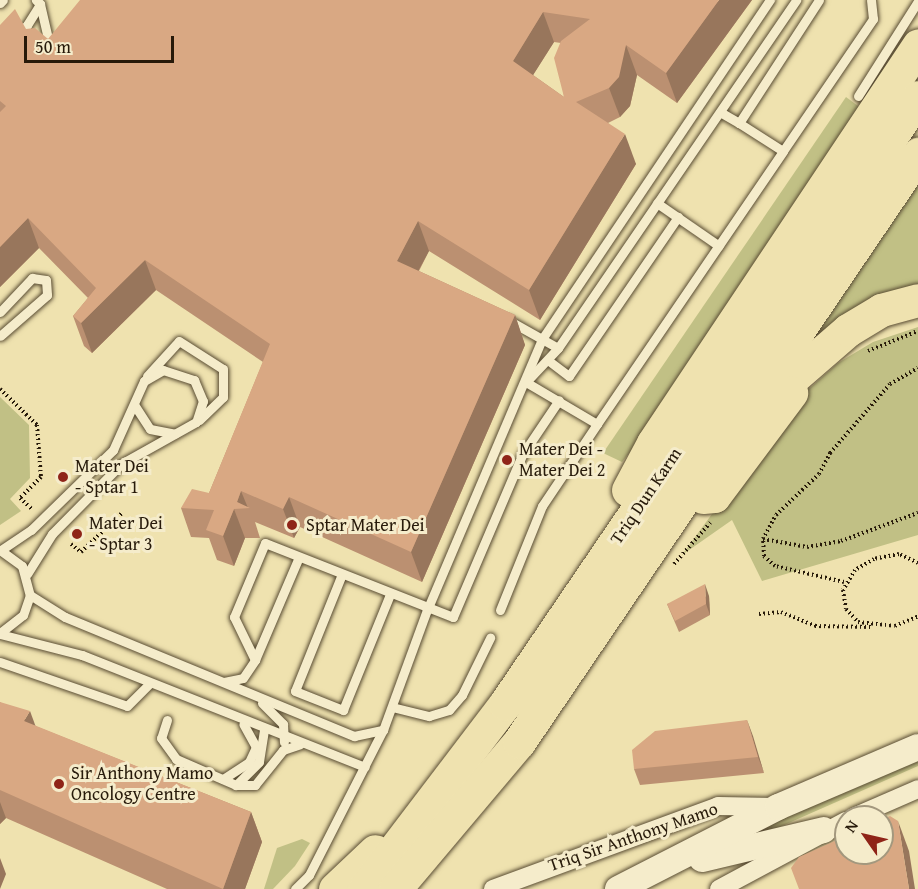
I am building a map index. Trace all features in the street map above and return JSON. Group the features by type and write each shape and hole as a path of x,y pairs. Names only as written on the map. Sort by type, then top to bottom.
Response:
{"highway":[{"path":"560,622 653,443 918,45"},
{"name":"Triq Dun Karm","path":"364,889 445,784 560,622 918,97"},
{"name":"Triq Dun Karm","path":"395,889 519,742 918,154"},
{"path":"519,742 547,722 711,504 788,382 856,325 881,310 918,300"},
{"path":"711,504 714,496 780,402 832,357 882,326 918,316"},
{"path":"335,889 445,784"}],"main road":[{"name":"Triq Sir Anthony Mamo","path":"618,889 671,866 778,807 918,747"},
{"path":"671,866 834,825"}],"street":[{"path":"881,805 918,789"},
{"name":"Triq Sir Anthony Mamo","path":"493,889 718,806 778,807"},
{"path":"719,889 752,881 834,826"}],"lane":[{"path":"295,889 309,875 383,730 427,610 526,382 542,339 770,0"},
{"path":"526,382 549,361 796,0"},
{"path":"739,123 819,0"},
{"path":"500,610 542,506 873,19 871,0"},
{"path":"858,96 918,1"},
{"path":"38,2 48,40 41,53"},
{"path":"0,54 38,2"},
{"path":"720,112 783,151"},
{"path":"657,203 719,246"},
{"path":"549,361 569,376 678,217"},
{"path":"0,312 32,278 46,280 47,295 0,336"},
{"path":"492,311 558,348"},
{"path":"0,633 23,615 30,595 27,574 52,534 121,464 182,432 223,397 224,369 179,341 144,381 113,450 31,530 0,550 27,574"},
{"path":"144,381 163,370 186,374 203,401 196,422"},
{"path":"526,382 560,400 597,424"},
{"path":"255,660 234,617 265,543 427,610 453,616 460,607 522,455 560,400"},
{"path":"135,405 150,429 182,432"},
{"path":"224,682 243,678 255,660 299,557"},
{"path":"342,574 295,691 343,710 390,594"},
{"path":"30,595 65,617 354,736 383,730"},
{"path":"0,633 82,655 240,721 365,767"},
{"path":"392,707 429,716 449,710 462,695 490,638"},
{"path":"0,662 127,706 149,684"},
{"path":"167,720 161,738 164,747 176,759 236,785 255,785 283,750 285,738 275,712 250,694"},
{"path":"223,779 249,762 256,747 240,721"},
{"path":"236,785 259,762 264,730"},
{"path":"283,750 302,744"}],"path":[{"path":"858,357 918,331"},
{"path":"844,582 775,566 764,556 763,539 776,515 819,474 830,453 890,384 918,368"},
{"path":"0,390 37,425 40,477 20,498 32,509"},
{"path":"666,575 711,504"},
{"path":"71,544 81,552 123,512"},
{"path":"763,539 807,547 842,541 918,513"},
{"path":"844,582 874,559 899,554 918,563"},
{"path":"844,582 846,609 858,622 877,627"},
{"path":"759,614 781,612 815,626 877,627 918,615"}],"shaded area":[{"path":"846,97 862,109 639,441 622,462 603,453"},
{"path":"918,178 918,290 792,363"},
{"path":"918,327 918,535 762,581 732,520 682,555 793,403 838,363 873,342"},
{"path":"0,397 29,425 30,478 10,499 21,511 0,525"},
{"path":"918,760 918,766 757,837 754,830"},
{"path":"302,839 310,843 295,866 273,889 264,889 277,848"}],"building":[{"name":"Sptar Mater Dei","path":"80,0 719,0 666,73 626,45 619,77 609,88 576,102 625,134 529,290 418,221 397,261 515,315 411,552 289,497 283,509 241,491 237,502 250,508 234,509 223,536 206,530 214,510 181,508 192,489 209,493 270,344 145,260 81,323 73,316 96,288 28,218 0,247 0,112 6,106 0,101 0,25 15,9 26,29 35,28 48,39","holes":["543,12 590,19 561,41 554,58 564,97 513,61"]},
{"path":"705,584 706,604 675,621 667,604"},
{"name":"Sir Anthony Mamo Oncology Centre","path":"0,702 30,711 24,721 251,812 223,889 0,790"},
{"path":"747,720 758,757 634,769 632,750 655,731"},
{"path":"894,818 898,821 909,889 799,889 791,868 799,857 834,841 834,865 894,865"}],"place":[{"name":"Mater Dei - Mater Dei 2","path":"507,460"},
{"name":"Mater Dei - Sptar 1","path":"63,477"},
{"name":"Sptar Mater Dei","path":"292,525"},
{"name":"Mater Dei - Sptar 3","path":"77,534"},
{"name":"Sir Anthony Mamo Oncology Centre","path":"59,784"}]}
